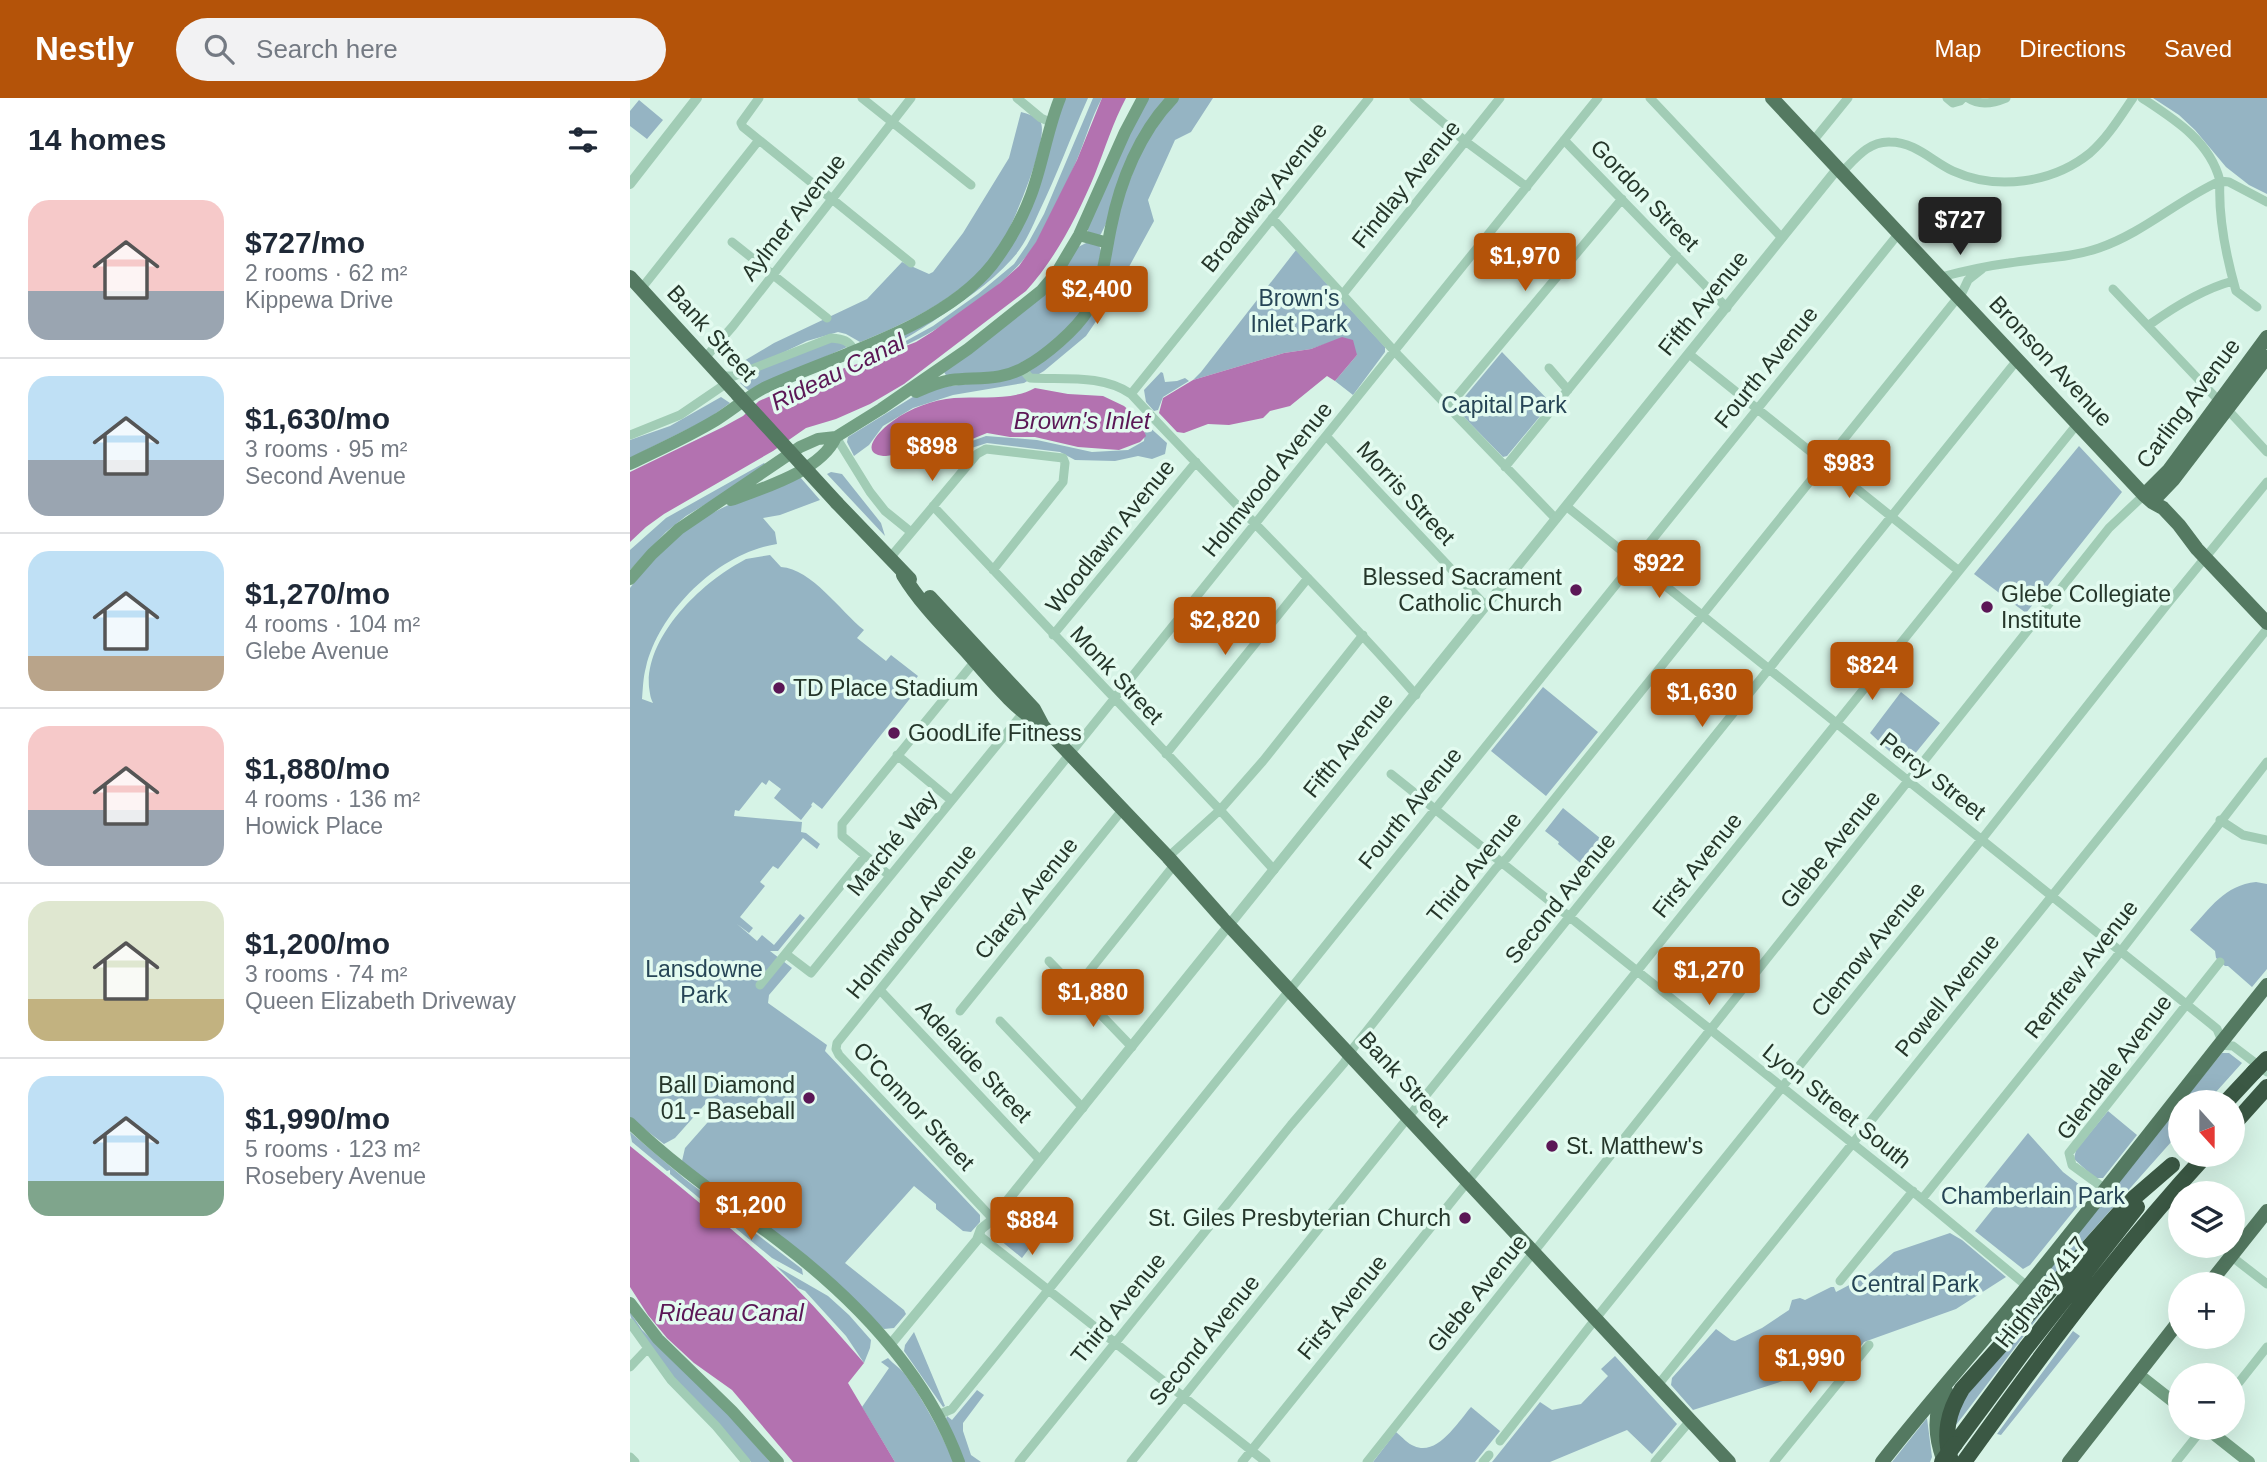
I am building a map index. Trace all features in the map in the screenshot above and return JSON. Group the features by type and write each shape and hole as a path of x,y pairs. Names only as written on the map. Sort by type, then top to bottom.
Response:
{"highway":[{"path":"2240,1090 2260,1072 2267,1059"},
{"path":"2245,1112 2267,1087"},
{"path":"2245,1116 2267,1098"},
{"path":"1951,1462 1946,1440 1947,1422 1962,1389 2128,1203 2168,1167"},
{"name":"Highway 417","path":"1943,1462 2069,1292 2170,1167"},
{"path":"1964,1462 2021,1383 2118,1259 2196,1167"}],"main road":[{"path":"630,464 706,426 756,392 855,352 930,314 963,293 992,264 1012,235 1031,195 1050,122 1060,98"},
{"path":"630,579 668,538 708,510 800,447 818,439 836,437 881,409 1033,300 1057,272 1079,235 1143,98"},
{"path":"881,409 933,385 956,380 990,378 1022,369 1077,324 1088,310 1101,280 1120,192 1143,138 1156,116 1173,98"},
{"name":"Bronson Avenue","path":"1772,98 2148,498 2157,514 2182,540 2201,554 2267,626"},
{"path":"1079,235 1108,243"},
{"name":"Bank Street","path":"630,277 889,559 912,590 1034,709 1044,727"},
{"name":"Carling Avenue","path":"2148,498 2174,480 2267,337"},
{"name":"Carling Avenue","path":"2224,406 2267,357"},
{"path":"708,510 796,473 825,453 836,437"},
{"name":"Bank Street","path":"978,657 1023,713 1044,727 1123,809 1658,1385 1723,1460"},
{"path":"1882,1462 2028,1287 2267,985"},
{"path":"630,1123 702,1185 815,1270 837,1290 890,1345 917,1380 938,1415 959,1462"},
{"path":"2245,1238 2267,1211"},
{"path":"2218,1272 2229,1258"},
{"path":"630,1303 658,1339 732,1411 778,1462"},
{"path":"2069,1462 2168,1335"},
{"path":"1943,1462 1937,1435 1938,1409 1941,1398 1965,1363"},
{"path":"2138,1374 2168,1398"},
{"path":"2221,1440 2249,1462"}],"street":[{"path":"630,184 697,98"},
{"path":"759,98 741,123 743,127 911,263"},
{"path":"862,98 971,185"},
{"name":"Aylmer Avenue","path":"705,358 911,98"},
{"path":"1017,98 1050,122"},
{"name":"Broadway Avenue","path":"1131,394 1369,98"},
{"path":"1414,98 1465,141 1527,187"},
{"name":"Findlay Avenue","path":"1343,294 1500,98"},
{"name":"Holmwood Avenue","path":"836,1049 837,1043 1598,98"},
{"path":"1650,98 1782,238"},
{"path":"1813,141 1848,98"},
{"path":"1947,98 1954,103 1966,98 1973,102 1989,103 2006,98"},
{"path":"1840,170 1864,150 1890,142 1918,149 1962,175 1990,182 2020,182 2059,173 2090,153 2102,141 2133,98"},
{"path":"2142,98 2177,121 2214,162 2220,181 2219,204 2233,281 2236,291 2257,307"},
{"path":"641,289 759,140"},
{"name":"Gordon Street","path":"1564,140 1727,308"},
{"name":"Fifth Avenue","path":"890,1345 1782,238 1840,170"},
{"path":"1941,277 1987,267 2063,257 2100,247 2141,229 2203,188 2220,181 2229,182 2267,202"},
{"path":"1448,407 1622,199"},
{"path":"1272,218 1556,519"},
{"name":"Fourth Avenue","path":"938,1415 952,1409 1899,233"},
{"path":"732,242 827,318"},
{"path":"1505,467 1677,256"},
{"name":"Third Avenue","path":"1019,1462 1344,1063 1959,297 1968,280 1987,267"},
{"path":"2149,325 2164,313 2206,291 2233,281"},
{"path":"2113,289 2267,452"},
{"path":"630,435 680,415 723,379 831,338 844,339 851,344 855,352"},
{"path":"1689,354 1959,570"},
{"name":"Second Avenue","path":"1131,1462 2018,359"},
{"path":"1549,368 1568,390"},
{"path":"1022,369 1030,378 1103,382 1131,394 1363,635 1416,695"},
{"name":"First Avenue","path":"1242,1462 2078,423"},
{"path":"836,437 870,492 886,511 911,532"},
{"name":"Morris Street","path":"1327,437 1486,606"},
{"path":"889,559 977,454 986,449 1063,458 1063,482 993,570"},
{"name":"Woodlawn Avenue","path":"1053,635 1196,462"},
{"name":"Clemow Avenue","path":"1500,1441 1982,839 2169,602 2201,554 2267,482"},
{"name":"Glebe Avenue","path":"1367,1462 2109,528 2148,498"},
{"name":"Monk Street","path":"933,506 1274,870"},
{"name":"Percy Street","path":"1566,506 2211,1024 2219,1026 2223,1040 2260,1072"},
{"path":"1166,754 1308,578"},
{"name":"Powell Avenue","path":"1658,1385 2267,626"},
{"path":"1075,989 1171,861 1263,761 1363,635"},
{"path":"890,876 842,836 842,824 978,657"},
{"name":"Marché Way","path":"786,954 811,973 1023,713"},
{"path":"897,755 951,800"},
{"name":"Renfrew Avenue","path":"1922,1199 2267,762"},
{"name":"Lyon Street South","path":"1391,774 1913,1191 2028,1287"},
{"name":"Clarey Avenue","path":"960,1011 1123,809"},
{"path":"2220,820 2243,835 2267,840"},
{"path":"760,985 866,856"},
{"path":"1049,961 1132,1047"},
{"name":"Glendale Avenue","path":"2105,1189 2072,1165 2069,1153 2220,962"},
{"name":"Adelaide Street","path":"880,990 1040,1160"},
{"path":"1000,1021 1083,1108"},
{"name":"O'Connor Street","path":"836,1049 992,1220"},
{"path":"1840,1281 1913,1191"},
{"path":"992,1220 988,1233 996,1247"},
{"path":"980,1236 1266,1462"},
{"path":"2234,1258 2267,1284"},
{"path":"630,1323 671,1380 716,1426 746,1462"},
{"path":"1774,1462 1869,1345"},
{"path":"2245,1375 2267,1347"},
{"path":"630,1367 647,1349"},
{"path":"1655,1462 1689,1422"},
{"path":"2176,1462 2195,1440"},
{"path":"630,1457 635,1462"}],"green space":[{"path":"1063,98 1088,98 1046,198 1016,254 984,285 923,328 885,349 854,356 894,338 1000,261"},
{"path":"1093,98 1102,98 1058,204 1036,243 1022,261 1005,279 963,312 917,340 873,359 933,326 1014,264 1044,214"},
{"path":"1148,98 1167,98 1101,234 1099,236 1088,232 1131,129"},
{"path":"1178,98 1213,98 1191,132 1175,140 1148,200 1154,221 1112,298 1086,336 1044,371 1024,383 953,395 913,408 883,426 869,445 854,456 847,442 848,437 916,395 934,388 1000,380 1089,315 1123,198 1139,156 1156,124"},
{"path":"2153,98 2267,98 2267,194 2249,185 2226,167 2195,130 2179,115"},
{"path":"639,100 663,120 647,139 630,126 630,111"},
{"path":"1021,112 1040,121 1042,130 1035,162 1002,243 973,277 927,311 863,341 838,332 807,341 734,372 732,368 774,343 867,299 902,262 929,274 933,272 963,233 1009,158"},
{"path":"1090,241 1099,245 1101,251 1097,278 1086,305 1067,330 1041,353 1014,369 995,374 947,377 944,372 1024,311 1078,247"},
{"name":"Brown's Inlet Park","path":"1296,250 1385,347 1385,352 1353,395 1335,381 1357,355 1337,340 1193,380 1201,372"},
{"path":"827,341 841,342 847,347 749,391 740,383 752,373"},
{"name":"Capital Park","path":"1502,352 1551,403 1507,456 1503,457 1458,411 1457,406"},
{"path":"1161,372 1165,382 1185,378 1189,381 1163,397 1158,410 1154,411 1146,402 1144,390"},
{"path":"721,397 730,403 708,419 630,458 630,440 670,426"},
{"path":"1146,424 1167,443 1165,454 1152,459 1138,456 1115,461 1075,460 1060,452 987,443 956,453 954,451 955,447 986,436 1037,440 1092,452 1128,450 1144,441"},
{"path":"2079,446 2122,492 2026,613 1974,574"},
{"path":"764,463 726,492 686,516 666,532 630,570 630,550 666,518"},
{"path":"827,474 842,474 881,523 885,536"},
{"name":"Lansdowne Park","path":"800,477 820,500 780,515 763,518 775,532 777,544 734,559 714,572 678,605 653,646 645,671 642,699 653,703 649,687 650,669 656,650 665,632 692,599 723,573 746,559 770,555 781,567 804,575 825,592 864,630 857,638 886,661 891,655 918,676 906,691 912,696 822,809 813,802 801,820 774,798 781,789 769,780 766,785 762,782 739,811 735,810 734,816 802,822 801,832 820,844 817,849 803,838 778,869 773,866 760,882 765,886 740,917 753,928 749,933 737,924 757,941 762,935 774,945 800,914 805,918 778,951 770,951 792,968 769,995 768,1003 827,1045 825,1051 980,1215 980,1222 971,1232 963,1231 914,1186 845,1263 904,1310 906,1314 894,1328 884,1329 682,1161 685,1148 715,1114 707,1102 675,1138 664,1144 630,1118 630,588 662,551 700,520 737,501"},
{"path":"1543,687 1598,732 1546,796 1491,751"},
{"path":"1901,692 1940,723 1905,766 1870,733"},
{"path":"1563,808 1611,847 1591,872 1545,831"},
{"path":"2256,882 2267,884 2267,969 2252,987 2216,958 2215,951 2190,930 2211,906 2227,893"},
{"path":"2222,1053 2229,1053 2242,1063 2218,1090 2192,1090"},
{"name":"Chamberlain Park","path":"2108,1111 2137,1135 2103,1178 2095,1178 2074,1159 2076,1150"},
{"path":"2168,1120 2168,1146 2037,1293 2031,1290"},
{"path":"630,1132 685,1179 802,1269 803,1275 772,1258 670,1174 670,1170 667,1171 632,1142"},
{"name":"Chamberlain Park","path":"2028,1133 2063,1172 2089,1192 2030,1265 2023,1269 1975,1231 1995,1206 1980,1193"},
{"path":"1013,1207 1043,1230 1022,1258 995,1236 994,1232"},
{"name":"Central Park","path":"1950,1233 2006,1277 1956,1309 1864,1342 1838,1376 1820,1369 1693,1410 1671,1385 1672,1378 1716,1329 1735,1341 1762,1328 1789,1310 1792,1300 1805,1300 1831,1287 1834,1287 1836,1292 1868,1275 1894,1252"},
{"path":"776,1266 828,1296 849,1315 871,1340 864,1363 846,1336 805,1291 798,1288"},
{"path":"2070,1275 1963,1416 1952,1430 1959,1404"},
{"path":"630,1312 642,1330 723,1408 770,1462 751,1462 662,1364 634,1325"},
{"path":"2073,1331 2080,1336 2001,1435 1997,1434"},
{"path":"914,1332 945,1406 943,1407 904,1351"},
{"path":"1615,1356 1677,1424 1652,1454 1627,1430 1550,1462 1492,1462 1540,1402 1552,1410 1581,1404 1608,1376 1601,1369"},
{"path":"888,1358 904,1373 918,1394 954,1462 895,1462 862,1407 889,1368 881,1362"},
{"path":"977,1390 984,1395 963,1423 963,1431 971,1455 981,1462 964,1462 946,1419 947,1416 952,1420"},
{"path":"1471,1407 1500,1431 1475,1462 1373,1462 1396,1432 1414,1446 1431,1447 1453,1429"},
{"path":"1927,1418 1932,1457 1930,1462 1892,1462"}],"water":[{"name":"Rideau Canal","path":"1102,98 1126,98 1074,220 1047,265 1026,291 904,384 870,404 836,419 806,428 773,451 664,514 630,542 630,472 743,416 759,401 807,380 916,342 1000,283 1019,266 1036,242 1077,160"},
{"name":"Brown's Inlet","path":"1342,337 1353,340 1357,355 1335,381 1327,376 1290,406 1270,411 1263,418 1229,425 1208,424 1184,433 1177,432 1159,413 1163,398 1193,380 1284,353 1311,349"},
{"name":"Brown's Inlet","path":"1035,388 1068,394 1103,396 1124,406 1140,420 1146,436 1140,442 1119,450 1078,447 1035,437 987,433 955,446 886,456 876,454 872,450 874,440 885,427 922,405 954,398 1016,395"},
{"name":"Rideau Canal","path":"630,1146 775,1268 813,1305 864,1363 848,1383 895,1462 793,1462 732,1390 694,1363 667,1338 630,1287"}],"place":[{"name":"Blessed Sacrament Catholic Church","path":"1576,590"},
{"name":"Glebe Collegiate Institute","path":"1987,607"},
{"name":"TD Place Stadium","path":"779,688"},
{"name":"GoodLife Fitness","path":"894,733"},
{"name":"Ball Diamond 01 - Baseball","path":"809,1098"},
{"name":"St. Matthew's","path":"1552,1146"},
{"name":"St. Giles Presbyterian Church","path":"1465,1218"}]}
